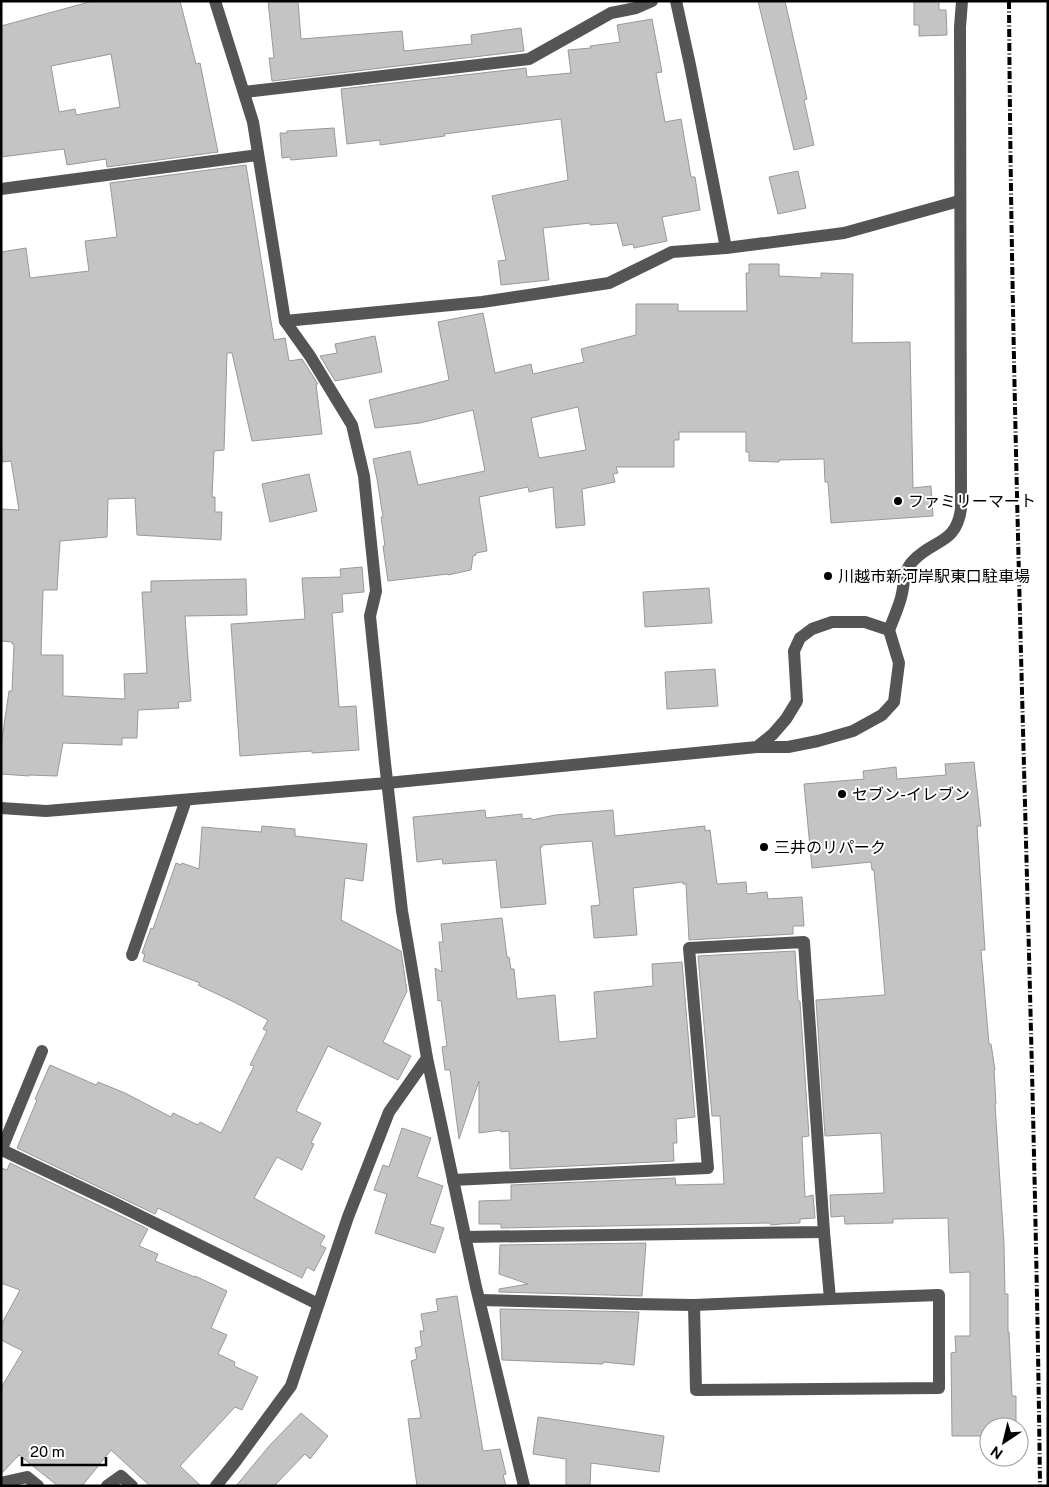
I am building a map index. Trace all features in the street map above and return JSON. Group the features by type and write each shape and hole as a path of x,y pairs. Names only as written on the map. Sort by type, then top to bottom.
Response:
{"street":[{"path":"215,1 252,122 285,321 310,356 352,425 364,476 376,591 370,616 405,936 427,1058 465,1237 524,1486"},
{"path":"244,92 529,59 611,14 636,8 652,1"},
{"path":"676,1 726,248"},
{"path":"1,808 46,810 186,800 387,783 757,747 788,747 852,731 882,715 894,702 899,664 889,630 901,600 904,576 911,562 921,553 953,533 959,520 961,509 959,201 960,27 962,1"},
{"path":"1,188 258,155"},
{"path":"285,321 482,302 609,283 672,252 726,248 844,233 959,201"},
{"path":"757,747 773,734 786,719 797,701 794,651 800,638 812,629 832,622 865,622 889,630"},
{"path":"132,955 186,800"},
{"path":"453,1180 708,1168 689,948 804,942 830,1298"},
{"path":"42,1051 2,1151 116,1204 318,1304"},
{"path":"216,1486 291,1386 348,1217 389,1112 427,1058"},
{"path":"465,1237 824,1232"},
{"path":"480,1300 694,1305 939,1295 939,1388 696,1390 694,1305"},
{"path":"107,1486 121,1476 132,1486"},
{"path":"1,1484 26,1477 38,1486"}],"building":[{"path":"93,1 180,1 196,64 200,63 218,152 107,167 106,159 67,165 64,149 1,157 1,26","holes":["111,54 120,107 76,115 75,109 59,112 51,66"]},
{"path":"268,1 298,1 301,39 402,31 404,51 472,44 471,35 521,28 524,51 272,81 269,58 274,58"},
{"path":"758,1 785,1 807,99 804,100 814,145 794,150"},
{"path":"914,1 939,1 939,10 946,10 947,35 919,36 919,25 914,25"},
{"path":"652,19 662,72 656,73 665,122 681,119 691,177 695,177 700,210 662,217 667,241 634,248 633,244 623,246 617,223 590,225 590,223 543,228 549,280 501,285 498,261 506,260 492,196 568,180 561,119 444,134 445,136 380,145 380,140 347,144 341,89 526,68 527,77 571,73 568,50 591,48 590,46 620,42 617,25"},
{"path":"334,128 337,156 291,160 290,157 282,158 280,133"},
{"path":"246,165 274,340 285,338 289,361 302,359 318,384 316,384 322,434 252,441 232,353 227,353 224,450 214,451 212,497 215,497 215,512 222,512 221,540 137,535 135,498 108,499 107,537 60,541 57,590 43,590 41,655 63,655 63,696 125,699 124,674 147,673 142,592 151,592 151,581 246,579 247,615 185,616 191,701 178,702 179,708 138,710 137,738 122,738 122,745 63,743 57,776 1,774 1,746 9,691 12,691 14,644 1,641 1,509 19,510 11,461 3,462 1,449 1,252 26,248 30,278 89,271 85,241 117,237 110,183"},
{"path":"798,171 806,208 778,214 769,177"},
{"path":"749,264 779,264 779,276 821,278 821,273 853,274 852,343 910,342 913,488 931,486 933,516 831,523 828,482 825,482 824,459 779,460 779,462 749,461 749,452 746,452 746,432 679,432 679,440 674,440 674,467 616,467 618,473 613,474 615,482 582,489 585,525 556,528 553,487 529,492 528,487 479,497 487,551 476,553 473,556 471,570 448,575 388,581 383,546 385,546 381,517 383,517 373,459 410,451 418,485 485,471 473,410 420,423 375,428 369,400 449,380 438,322 483,313 495,373 531,364 533,374 584,362 581,349 636,335 636,304 678,304 678,311 747,311 746,273 749,273","holes":["578,407 586,450 539,458 531,418"]},
{"path":"375,336 382,372 335,381 320,356 337,353 335,344"},
{"path":"309,474 317,511 270,522 262,484"},
{"path":"362,567 364,592 342,594 343,612 332,613 339,707 356,706 359,750 240,756 231,624 305,619 302,578 341,577 340,569"},
{"path":"709,588 712,623 645,627 643,592"},
{"path":"715,669 718,706 667,709 665,672"},
{"path":"974,762 981,826 977,826 985,950 981,950 989,1044 991,1044 995,1070 995,1104 1004,1244 1005,1294 1008,1294 1012,1396 1016,1396 1016,1417 979,1417 979,1436 952,1436 951,1353 956,1352 955,1336 970,1336 970,1272 950,1273 948,1218 893,1219 893,1223 845,1224 844,1216 831,1217 830,1195 884,1193 881,1133 825,1136 816,1000 885,995 874,870 872,870 871,862 812,868 804,784 864,779 863,771 896,767 897,779 946,775 945,764"},
{"path":"485,810 486,818 522,814 522,819 531,818 532,820 555,815 613,810 615,836 705,826 705,831 710,830 717,884 746,882 747,894 767,892 768,899 802,897 804,926 793,926 793,934 689,940 686,884 683,884 683,882 633,888 637,935 594,938 591,906 600,905 592,841 542,845 540,847 546,904 501,908 496,860 443,864 442,859 417,862 413,817"},
{"path":"262,826 295,829 295,836 367,844 363,881 345,878 341,920 401,951 407,991 383,1042 411,1056 398,1080 328,1046 296,1111 321,1123 311,1143 314,1144 302,1170 277,1157 254,1198 325,1236 320,1245 326,1248 314,1271 307,1267 302,1278 158,1208 155,1214 17,1148 50,1065 96,1085 98,1082 125,1093 171,1117 173,1113 198,1125 200,1122 221,1133 254,1066 250,1065 267,1031 263,1029 268,1020 198,985 200,983 143,961 145,954 142,953 151,928 153,929 176,863 181,865 182,863 199,869 202,827 261,832"},
{"path":"502,918 507,957 509,957 511,969 514,969 517,999 555,995 559,1042 597,1038 594,992 653,986 652,964 682,962 695,1117 676,1119 677,1143 673,1143 674,1161 510,1169 509,1131 501,1132 501,1130 479,1133 479,1081 459,1139 450,1070 445,1070 442,1047 447,1046 441,1000 438,1001 435,968 442,972 439,942 443,942 441,924"},
{"path":"795,951 809,1136 802,1137 805,1197 813,1195 815,1218 800,1219 800,1223 771,1225 770,1223 501,1228 501,1224 479,1224 479,1201 511,1200 511,1185 675,1178 676,1185 724,1184 720,1116 712,1116 698,956"},
{"path":"402,1128 431,1138 417,1177 443,1186 430,1224 444,1228 435,1253 375,1233 387,1194 374,1190 383,1165 389,1167"},
{"path":"10,1163 148,1229 139,1246 158,1254 155,1261 195,1276 227,1291 211,1328 227,1335 218,1354 235,1362 234,1366 258,1377 242,1410 235,1407 180,1466 201,1486 150,1486 111,1450 82,1486 58,1486 19,1455 1,1474 1,1388 23,1351 1,1340 1,1325 20,1290 1,1283 1,1168 7,1170"},
{"path":"646,1243 642,1296 499,1292 499,1289 528,1284 499,1274 500,1245"},
{"path":"457,1296 483,1451 500,1449 506,1474 503,1475 506,1486 417,1486 408,1419 421,1418 411,1361 417,1359 415,1348 422,1346 420,1331 424,1331 421,1314 438,1311 436,1299"},
{"path":"500,1309 639,1312 634,1365 603,1362 603,1364 502,1360"},
{"path":"301,1413 328,1436 310,1459 305,1454 274,1486 236,1486 270,1445"},
{"path":"538,1417 664,1436 659,1472 591,1463 590,1486 566,1486 566,1459 533,1454"}],"railway":[{"path":"1009,1 1014,372 1033,1115 1040,1486"}],"place":[{"name":"ファミリーマート","path":"898,501"},
{"name":"川越市新河岸駅東口駐車場","path":"828,576"},
{"name":"セブン-イレブン","path":"842,794"},
{"name":"三井のリパーク","path":"764,847"}]}
